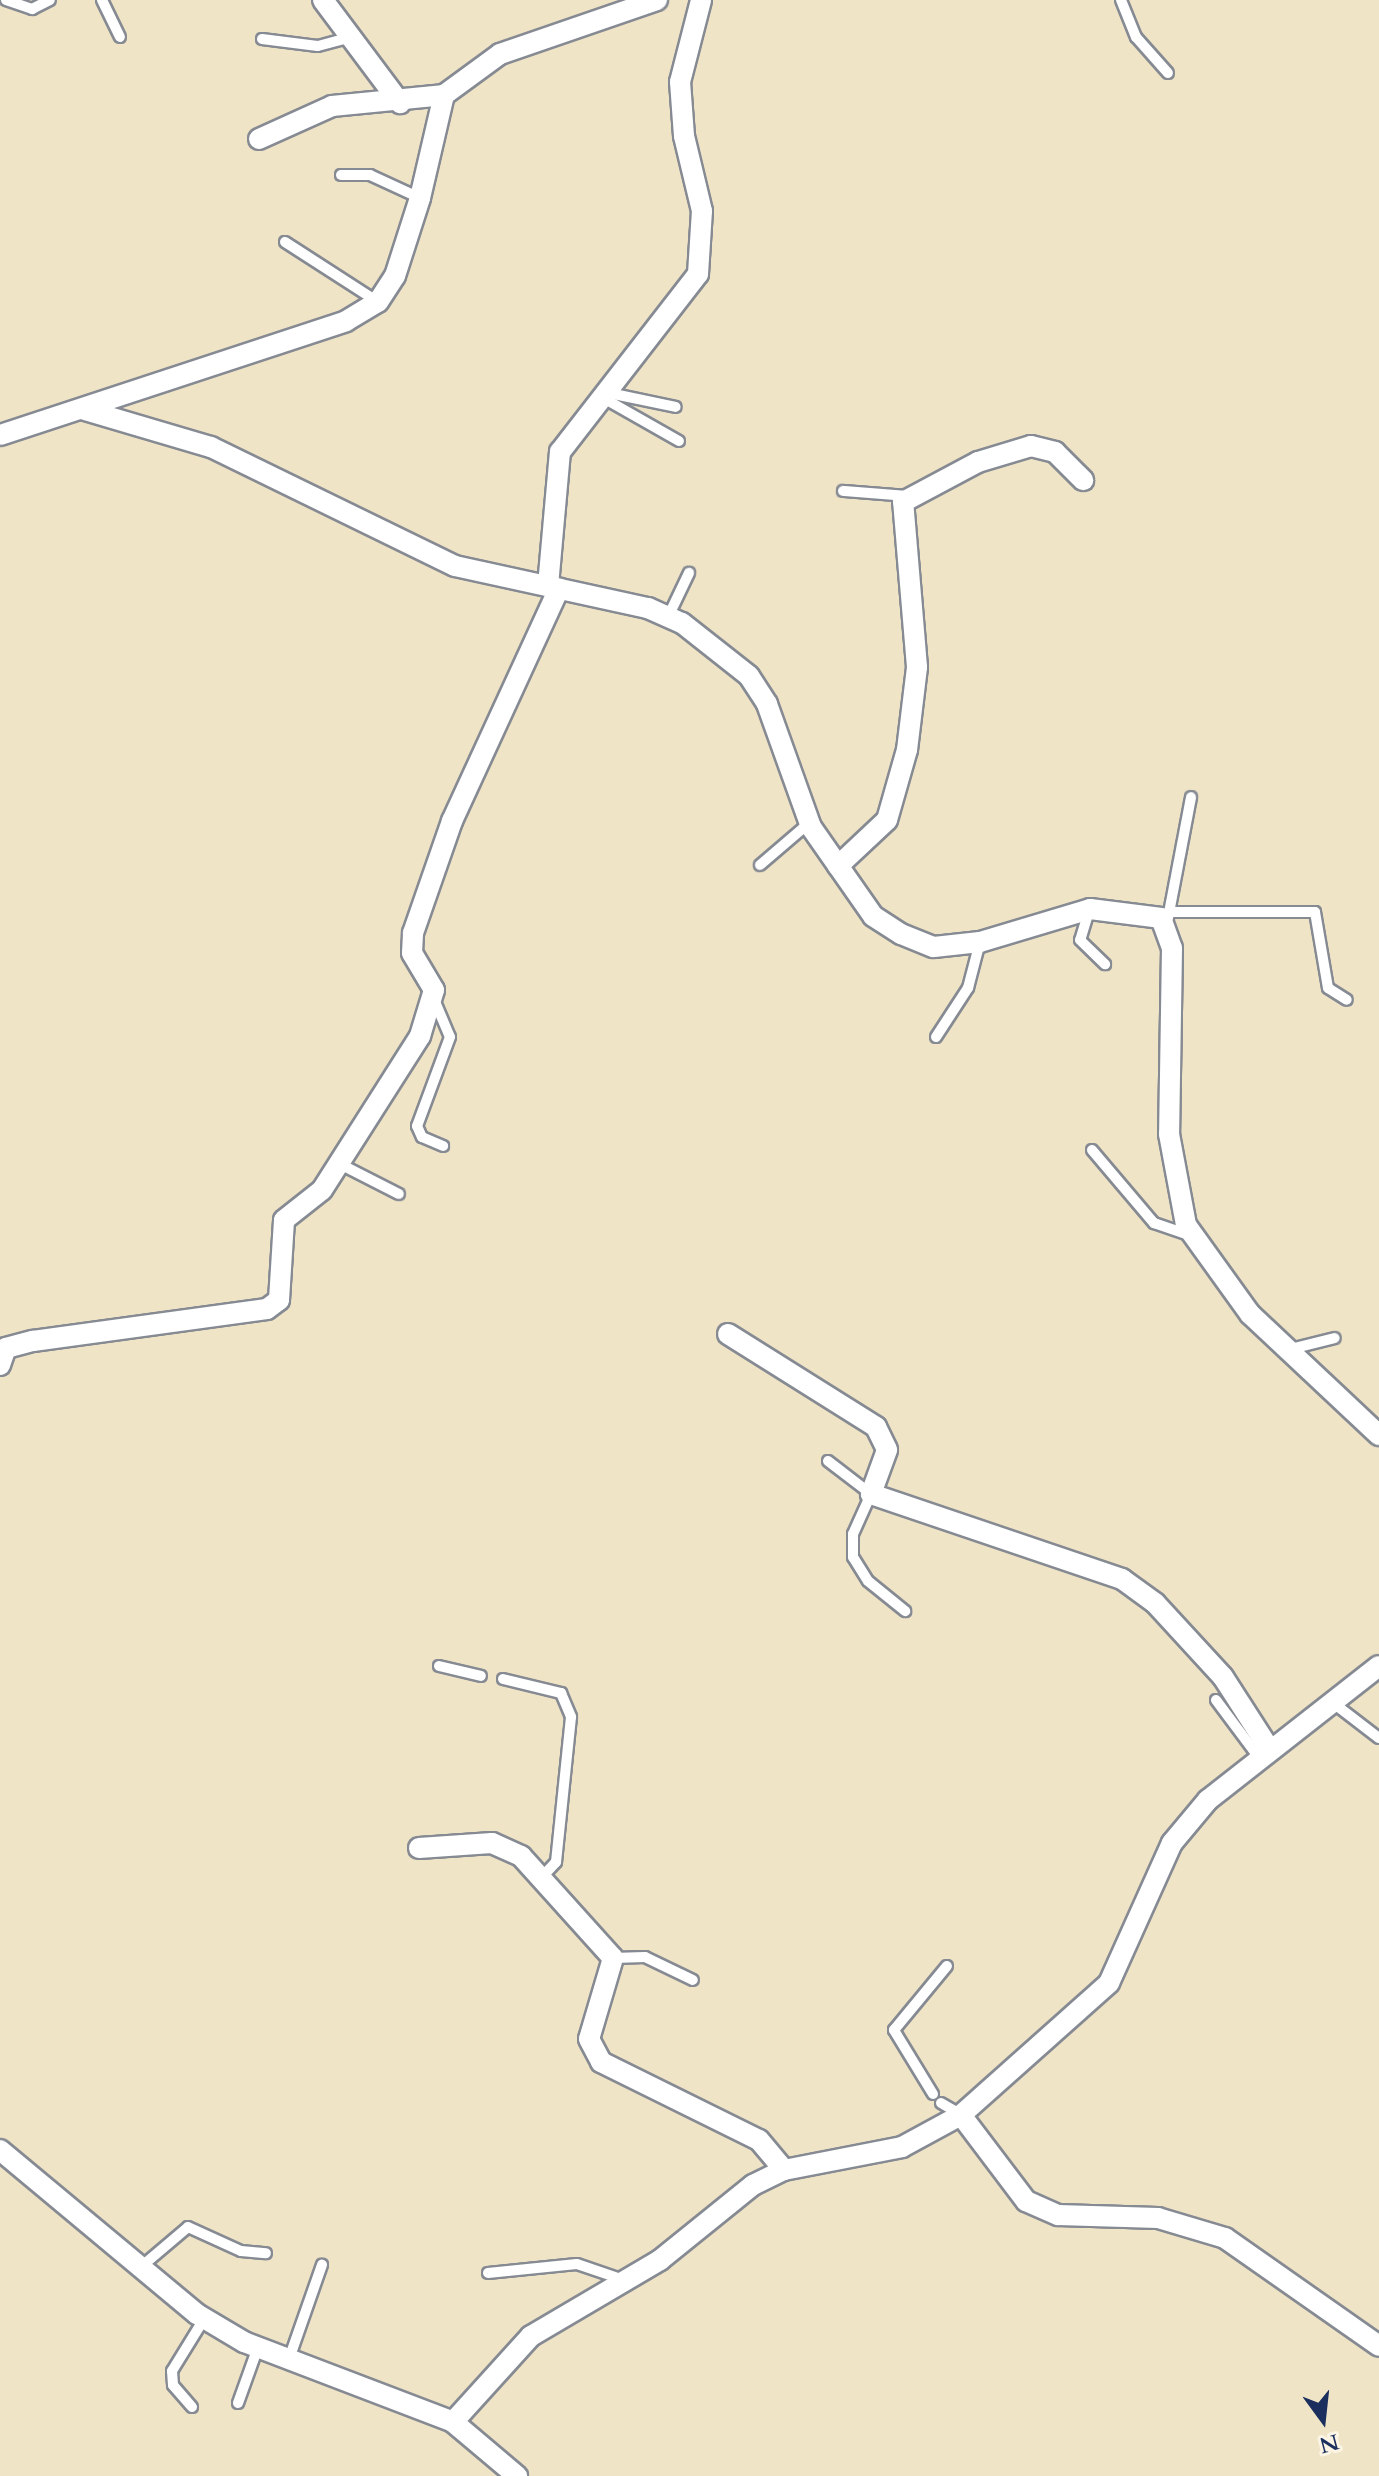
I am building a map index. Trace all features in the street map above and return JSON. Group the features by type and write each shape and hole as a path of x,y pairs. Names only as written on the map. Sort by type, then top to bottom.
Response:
{"street":[{"path":"323,0 400,103"},
{"path":"259,139 332,106 400,103 444,95 500,54 657,0"},
{"path":"0,1365 6,1348 33,1341 272,1307 281,1293 284,1220 340,1164 420,1036 433,997 412,953 413,933 452,821 554,587 557,464 578,425 607,396 698,274 702,211 684,136 680,82 701,0"},
{"path":"0,435 85,410 346,321 378,302 395,276 420,198 444,95"},
{"path":"85,410 211,447 455,566 554,587 668,617 749,676 767,704 809,823 873,916 901,934 934,947 980,942 1090,909 1151,911 1168,918 1169,1134 1192,1236 1287,1350 1379,1435"},
{"path":"838,866 882,828 907,750 917,667 902,506 908,496 1031,446 1055,452 1083,480"},
{"path":"728,1334 876,1427 887,1450 871,1494 1122,1579 1155,1603 1223,1677 1265,1755"},
{"path":"453,2422 498,2363 531,2336 625,2281 753,2185 784,2170 902,2147 961,2115 1109,1983 1172,1843 1208,1800 1379,1666"},
{"path":"419,1848 507,1846 613,1958 592,2052 759,2140 784,2170"},
{"path":"961,2115 1026,2201 1058,2215 1158,2218 1225,2238 1379,2346"},
{"path":"0,2150 204,2319 258,2347 453,2422 517,2476"}],"lane":[{"path":"6,0 32,9 50,0"},
{"path":"102,0 120,37"},
{"path":"1121,0 1136,37 1168,73"},
{"path":"262,39 318,46 352,37"},
{"path":"341,175 370,175 420,198"},
{"path":"285,242 378,302"},
{"path":"607,396 676,407"},
{"path":"607,396 679,441"},
{"path":"843,491 908,496"},
{"path":"668,617 689,573"},
{"path":"1191,797 1168,918 1315,912 1328,988 1347,1000"},
{"path":"760,865 809,823"},
{"path":"1090,909 1080,940 1105,964"},
{"path":"936,1037 968,988 980,942"},
{"path":"433,997 450,1037 417,1126 422,1137 443,1146"},
{"path":"1092,1150 1154,1223 1192,1236"},
{"path":"340,1164 399,1194"},
{"path":"1287,1350 1335,1338"},
{"path":"828,1461 871,1494 853,1534 853,1557 868,1581 905,1611"},
{"path":"439,1666 481,1676"},
{"path":"503,1679 561,1693 571,1717 556,1862 538,1881"},
{"path":"1216,1700 1265,1755"},
{"path":"1332,1702 1379,1738"},
{"path":"613,1958 645,1957 693,1980"},
{"path":"933,2094 894,2030 947,1966"},
{"path":"941,2103 961,2115"},
{"path":"142,2266 188,2227 241,2251 266,2253"},
{"path":"488,2273 577,2264 625,2281"},
{"path":"289,2359 322,2265"},
{"path":"192,2407 173,2385 172,2371 204,2319"},
{"path":"238,2403 258,2347"}]}
